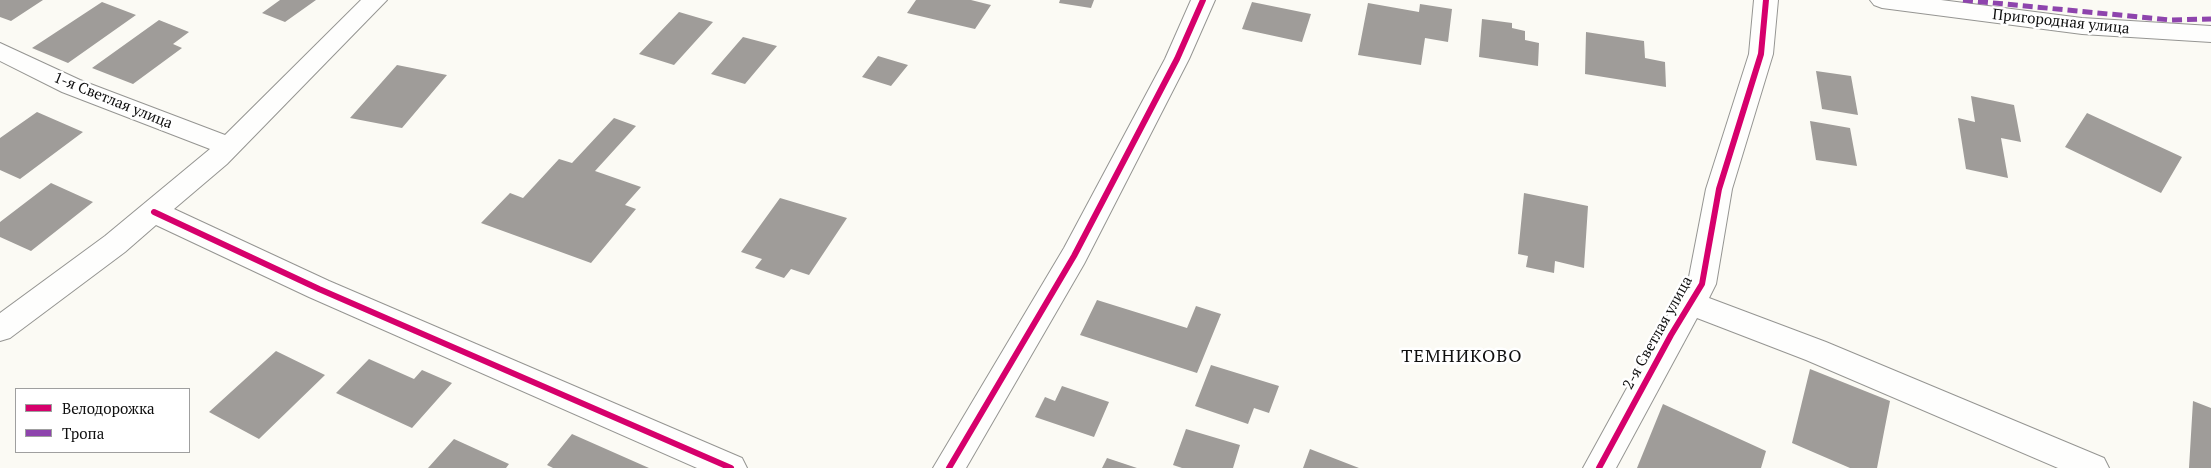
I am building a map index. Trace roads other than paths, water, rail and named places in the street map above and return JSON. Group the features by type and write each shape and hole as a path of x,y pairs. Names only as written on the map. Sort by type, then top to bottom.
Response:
{"street":[{"path":"0,329 115,244 154,212 229,146 374,0"},
{"path":"949,468 1074,256 1177,59 1203,0"},
{"name":"2-я Светлая улица","path":"1599,468 1702,284 1719,189 1761,54 1766,17 1766,0"},
{"name":"Пригородная улица","path":"1882,0 2082,26 2211,34"},
{"name":"1-я Светлая улица","path":"0,51 71,86 137,114 229,146"},
{"path":"154,212 319,289 731,468"},
{"name":"2-я Светлая улица","path":"1690,303 1816,350 2093,468"}],"district":[{"name":"ТЕМНИКОВО","path":"1462,357"}]}
